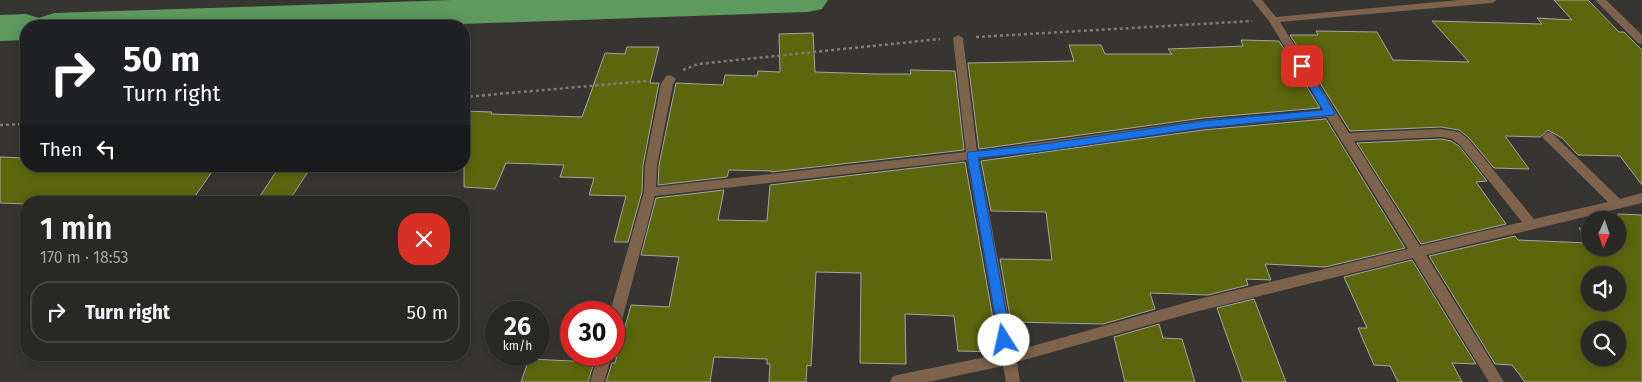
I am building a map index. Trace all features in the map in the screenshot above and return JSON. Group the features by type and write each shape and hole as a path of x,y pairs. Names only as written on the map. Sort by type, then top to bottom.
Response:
{"street":[{"path":"1273,20 1492,0"},
{"path":"1600,0 1642,41"},
{"path":"1259,2 1273,20 1497,382"},
{"path":"958,38 972,155 1013,382"},
{"path":"620,301 650,192 651,165 667,84 670,79"},
{"path":"650,192 1037,148 1203,124 1330,113"},
{"path":"1345,137 1441,133 1456,135 1464,142 1530,224"},
{"path":"1548,136 1618,204"},
{"path":"897,382 1008,359 1195,306 1642,198"},
{"path":"598,382 602,366"}],"path":[{"path":"470,96 670,79"},
{"path":"0,125 20,124"}],"building":[{"path":"1554,0 1588,0 1619,32 1624,32 1642,50 1642,185 1620,156 1578,155 1562,138 1548,130 1540,137 1505,136 1529,169 1494,168 1469,138 1459,130 1441,127 1350,131 1290,35 1318,35 1316,31 1377,32 1393,60 1469,62 1432,21 1542,24 1537,18 1572,20"},
{"path":"813,33 815,72 911,74 910,70 955,71 964,150 771,172 729,170 727,177 658,185 659,165 676,83 723,85 725,75 757,76 758,71 780,72 779,34"},
{"path":"1241,40 1279,41 1320,108 1203,118 979,149 968,63 1074,61 1069,45 1101,45 1105,54 1172,54 1168,49 1243,46"},
{"path":"627,47 659,47 650,83 659,83 643,165 642,192 628,242 614,242 626,196 589,195 594,178 560,177 564,165 506,163 495,189 464,187 464,172 470,172 470,111 492,112 491,114 582,117 605,53 625,54"},
{"path":"1326,119 1405,248 1325,267 1265,264 1271,280 1246,279 1248,285 1208,295 1150,293 1155,309 1103,324 1011,322 1000,259 1052,260 1046,212 991,211 981,161 1203,130"},
{"path":"1441,139 1451,141 1459,146 1487,181 1476,182 1506,224 1421,244 1357,143"},
{"path":"0,157 20,158 20,172 212,172 195,196 20,196 20,204 0,203"},
{"path":"965,162 999,352 958,351 954,316 905,314 906,364 860,363 861,273 816,272 811,366 807,365 806,382 769,382 770,364 767,364 767,359 714,357 710,382 606,382 611,366 625,366 625,327 631,305 669,307 679,257 641,255 656,198 724,190 718,220 767,221 770,185"},
{"path":"276,172 308,172 292,196 260,196"},
{"path":"1626,214 1642,215 1642,382 1525,382 1512,365 1495,364 1429,256 1515,236 1518,240 1581,243 1581,256 1626,256"},
{"path":"1412,260 1476,364 1452,363 1462,382 1398,382 1390,366 1374,365 1358,328 1367,328 1344,277"},
{"path":"1254,299 1286,382 1243,382 1217,308"},
{"path":"1159,324 1163,338 1182,339 1195,382 1125,382 1114,337"},
{"path":"550,360 560,360 560,366 593,366 588,382 521,382 527,366 550,366"}],"waterway":[{"path":"228,20 808,0"},
{"path":"0,28 20,27"}],"route":[{"path":"1004,340 972,155 1037,148 1203,124 1330,113 1302,66"}]}
